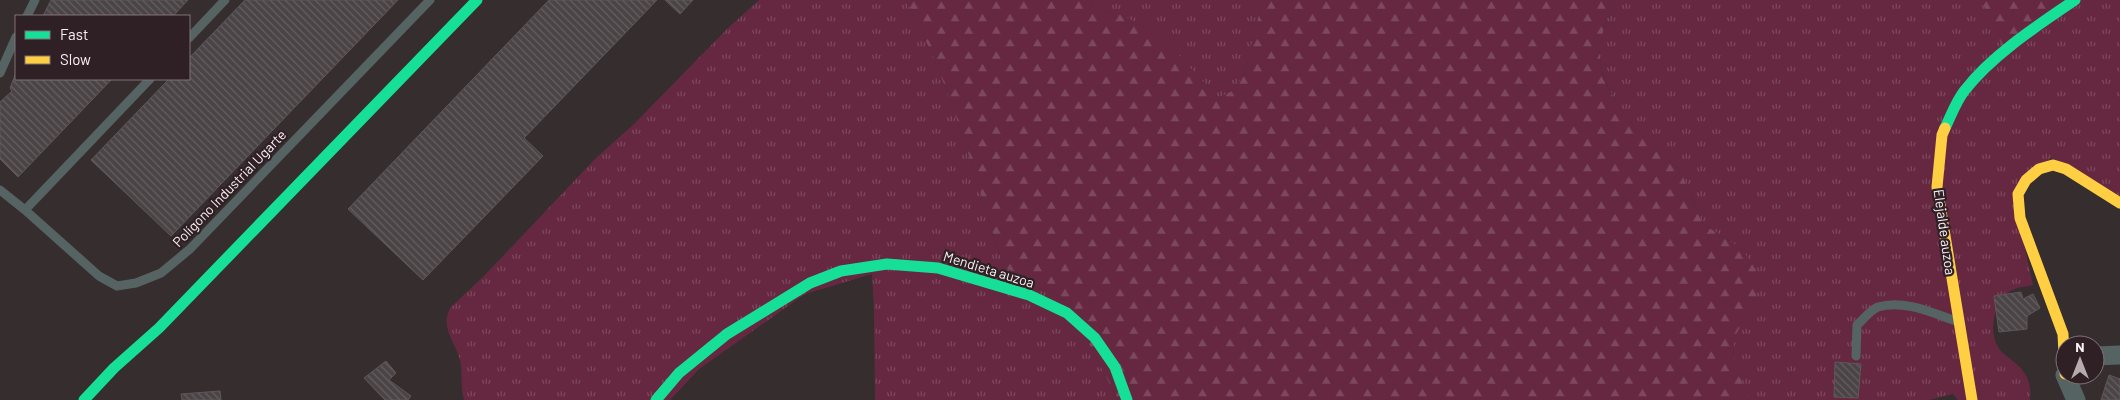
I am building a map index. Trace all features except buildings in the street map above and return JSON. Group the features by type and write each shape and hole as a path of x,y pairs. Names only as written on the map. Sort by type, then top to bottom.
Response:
{"street":[{"path":"84,400 114,368 160,328 476,0"},
{"name":"Elejalde auzoa","path":"1972,400 1937,187 1942,135 1964,91 1992,62 2042,22 2075,0"},
{"path":"2063,335 2020,218 2018,194 2026,180 2039,169 2053,165 2066,169 2120,203"},
{"name":"Mendieta auzoa","path":"656,400 679,373 728,334 810,283 841,271 888,264 938,268 1029,295 1067,313 1096,338 1116,367 1127,400"},
{"path":"132,368 160,328"},
{"path":"2105,356 2120,355"},
{"path":"2069,385 2076,400"}],"lane":[{"path":"28,15 35,0"},
{"path":"190,37 225,0"},
{"name":"Polígono Industrial Ugarte","path":"0,190 99,276 117,286 136,283 161,273 190,249 430,0"},
{"path":"0,73 15,39"},
{"path":"25,210 149,80"},
{"path":"1856,356 1857,325 1877,308 1904,306 1928,311 1958,322"}],"green space":[{"path":"759,0 906,0 922,32 949,97 1004,267 1038,288 1057,293 1072,311 1118,400 875,400 872,274 805,294 699,369 670,400 464,400 460,360 447,328 447,315 450,308 484,276 596,158 633,125 727,29"},
{"path":"906,0 1090,0 1095,9 1121,15 1160,35 1218,98 1232,91 1244,75 1264,0 1620,0 1606,20 1599,48 1603,78 1620,109 1647,141 1681,172 1703,224 1742,249 1756,270 1757,297 1735,336 1733,353 1740,376 1751,400 1118,400 1072,311 1057,293 1038,288 1004,267 949,98 922,32"},
{"path":"1090,0 1264,0 1244,75 1232,91 1218,98 1160,35 1121,15 1095,9"},
{"path":"1620,0 1981,0 2005,49 2065,0 2120,0 2120,196 2051,158 2013,195 2033,285 2010,291 2004,296 1994,317 1993,333 1999,349 2026,376 2030,387 2030,400 1958,400 1953,394 1929,400 1751,400 1737,369 1733,352 1737,331 1757,297 1742,249 1703,224 1681,172 1647,141 1620,109 1603,77 1599,48 1606,20"},
{"path":"1981,0 2065,0 2004,50"}],"traffic: fast":[{"path":"84,400 114,368 159,328 477,0"},
{"path":"1945,128 1962,94 1988,65 2016,41 2075,0"},
{"path":"656,400 679,373 727,334 810,283 841,271 887,264 938,268 1029,295 1067,313 1095,338 1115,367 1127,400"}],"traffic: slow":[{"path":"1945,128 1942,135 1937,187 1972,400"},
{"path":"2063,335 2020,218 2018,194 2026,180 2039,169 2053,165 2066,169 2120,203"}]}
